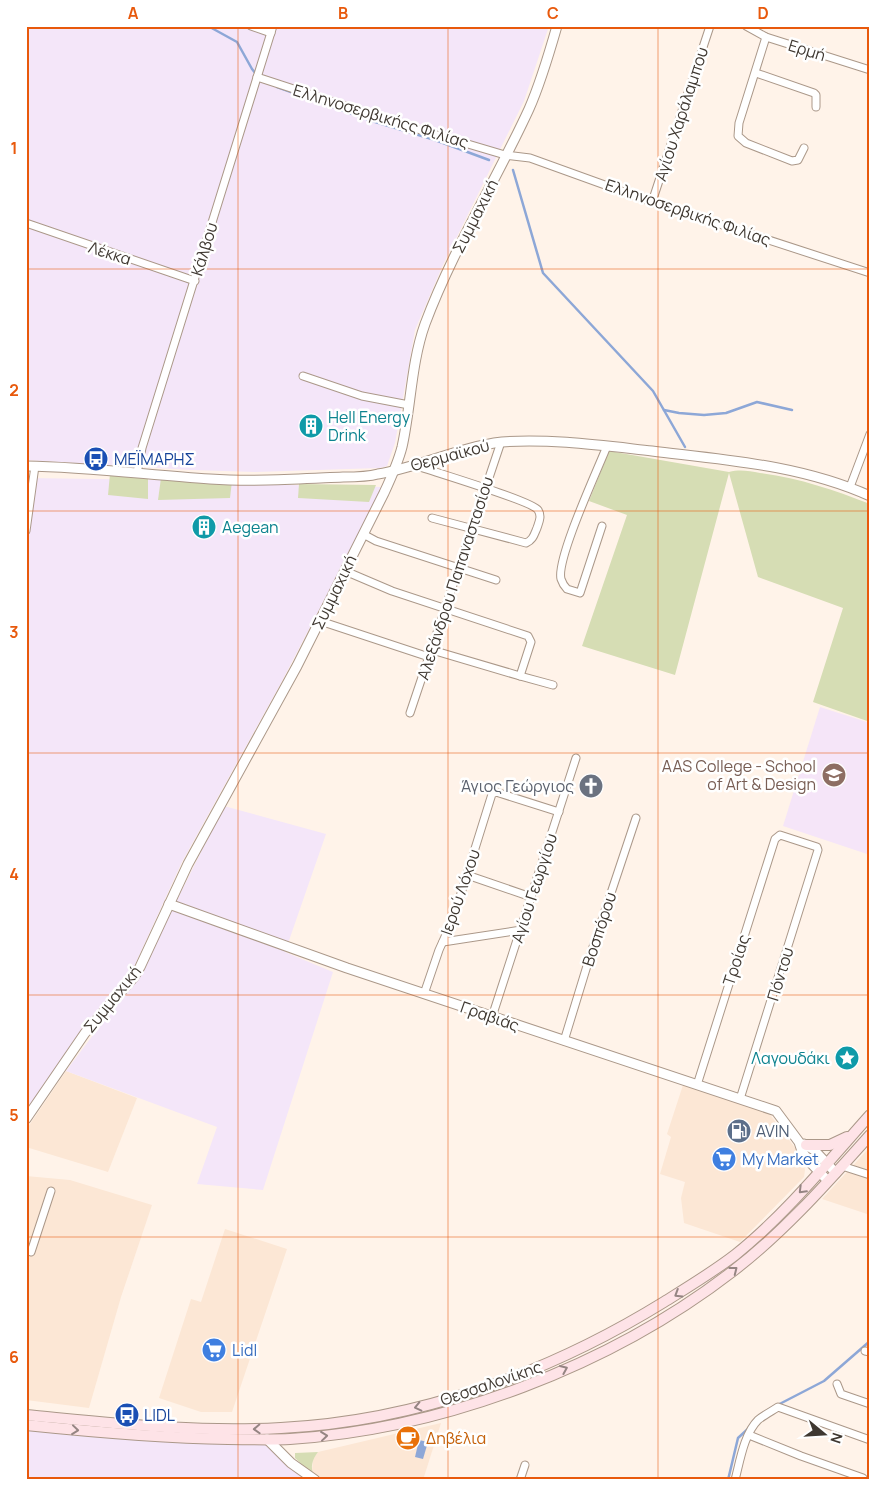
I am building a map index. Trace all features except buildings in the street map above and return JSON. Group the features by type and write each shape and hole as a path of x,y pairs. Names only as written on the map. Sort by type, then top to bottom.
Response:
{"main road":[{"name":"Θεσσαλονίκης","path":"26,1415 181,1428 234,1430 284,1428 358,1420 460,1395 519,1376 567,1356 621,1328 674,1296 736,1254 773,1220 870,1115"},
{"path":"803,1143 830,1145 854,1132"},
{"name":"Θεσσαλονίκης","path":"26,1425 134,1436 267,1439 355,1432 436,1416 520,1388 576,1364 652,1325 705,1292 734,1271 780,1230 870,1135"}],"street":[{"path":"251,26 272,30"},
{"name":"Συμμαχική","path":"26,1119 85,1033 134,977 212,819 268,721 394,471 402,446 419,346 432,308 459,246 532,101 547,62 557,26"},
{"name":"Αγίου Χαράλαμπου","path":"652,202 710,26"},
{"name":"Ερμή","path":"746,26 766,37 870,70"},
{"name":"Κάλβου","path":"137,472 142,448 272,30"},
{"path":"766,37 739,123 738,136 746,143 792,161 798,160 804,148"},
{"path":"756,73 814,92 816,95 816,107"},
{"name":"Ελληνοσερβικήςς Φιλίας","path":"257,77 407,126 505,155"},
{"name":"Ελληνοσερβικής Φιλίας","path":"505,155 530,158 652,202 870,272"},
{"name":"Λέκκα","path":"26,223 195,281"},
{"path":"303,376 362,396 409,405"},
{"path":"850,487 870,434"},
{"name":"Θερμαϊκού","path":"30,466 137,472 185,478 244,480 352,477 394,471 476,447 500,442 544,442 607,446 782,468 822,477 870,496"},
{"name":"Αλεξάνδρου Παπαναστασίου","path":"410,713 500,442"},
{"path":"602,526 580,593 567,590 561,579 562,565 578,514 607,446"},
{"path":"414,465 485,488 535,507 538,510 540,519 532,539 526,543 432,518"},
{"path":"26,531 30,466"},
{"path":"363,534 376,541 496,580"},
{"path":"345,571 392,591 528,636 530,639 520,676"},
{"path":"320,621 429,657"},
{"path":"432,650 553,685"},
{"name":"Αγίου Γεωργίου","path":"492,1017 576,758"},
{"name":"Ιερού Λόχου","path":"424,994 467,875 492,794 496,792 559,812"},
{"name":"Βοσπόρου","path":"564,1041 636,818"},
{"name":"Πόντου","path":"740,1099 818,848 780,835 776,836"},
{"name":"Τροίας","path":"696,1085 776,836"},
{"path":"467,875 531,897"},
{"name":"Γραβιάς","path":"169,904 347,968 776,1111 803,1143 814,1150 828,1181"},
{"path":"443,942 521,930"},
{"name":"Γραβιάς","path":"823,1168 839,1169"},
{"path":"839,1169 870,1176"},
{"path":"30,1252 51,1191"},
{"path":"837,1384 842,1394 870,1404"},
{"path":"735,1480 748,1434 759,1420 778,1407 870,1440"},
{"path":"748,1434 801,1456 863,1478"},
{"path":"267,1439 291,1463 315,1480"},
{"path":"520,1480 525,1465"}],"shaded area":[{"path":"26,26 549,26 524,101 442,267 415,330 395,443 387,466 380,468 255,472 26,460"},
{"path":"26,478 170,480 383,487 281,683 182,862 132,971 59,1064 26,1112"},
{"name":"AAS College - School of Art & Design","path":"820,707 870,723 870,855 783,826"},
{"path":"224,806 326,834 285,952 333,972 263,1190 197,1184 217,1127 66,1071 138,978"},
{"path":"66,1071 137,1098 108,1172 26,1147 26,1130"},
{"path":"683,1085 768,1112 802,1157 805,1170 804,1177 740,1242 684,1223 681,1198 685,1182 660,1174 671,1137 667,1134"},
{"path":"870,1147 870,1215 822,1199"},
{"path":"26,1176 70,1180 152,1205 121,1297 89,1408 26,1400"},
{"name":"Lidl","path":"225,1229 287,1249 232,1412 201,1412 159,1398 191,1299 201,1302"},
{"path":"26,1420 102,1428 260,1435 316,1480 26,1480"},
{"name":"Δηβέλια","path":"441,1423 423,1480 320,1480 314,1476 312,1471 313,1459 318,1452"}],"green space":[{"path":"609,451 729,472 744,471 789,478 830,489 870,504 870,722 813,702 843,608 758,577 729,473 675,675 582,646 627,515 589,501"},
{"path":"110,474 148,475 148,499 108,495"},
{"path":"161,478 232,481 230,498 158,500"},
{"path":"299,484 376,485 369,502 298,498"},
{"path":"318,1452 312,1464 314,1476 295,1458 295,1453"}],"water":[{"path":"419,1440 428,1442 423,1459 415,1457"}],"waterway":[{"path":"208,26 237,42 256,74"},
{"path":"277,87 489,160"},
{"path":"513,170 543,273 653,391 685,447"},
{"path":"664,410 704,415 726,413 757,402 792,410"},
{"path":"766,1411 824,1381 870,1341"},
{"path":"728,1480 738,1438 750,1427"}],"place":[{"name":"Hell Energy Drink","path":"311,426"},
{"name":"ΜΕΪΜΑΡΗΣ","path":"96,459"},
{"name":"Aegean","path":"204,527"},
{"name":"AAS College - School of Art & Design","path":"834,775"},
{"name":"Άγιος Γεώργιος","path":"591,786"},
{"name":"Λαγουδάκι","path":"847,1058"},
{"name":"AVIN","path":"739,1131"},
{"name":"My Market","path":"724,1159"},
{"name":"Lidl","path":"214,1350"},
{"name":"LIDL","path":"127,1415"},
{"name":"Δηβέλια","path":"408,1438"}]}
